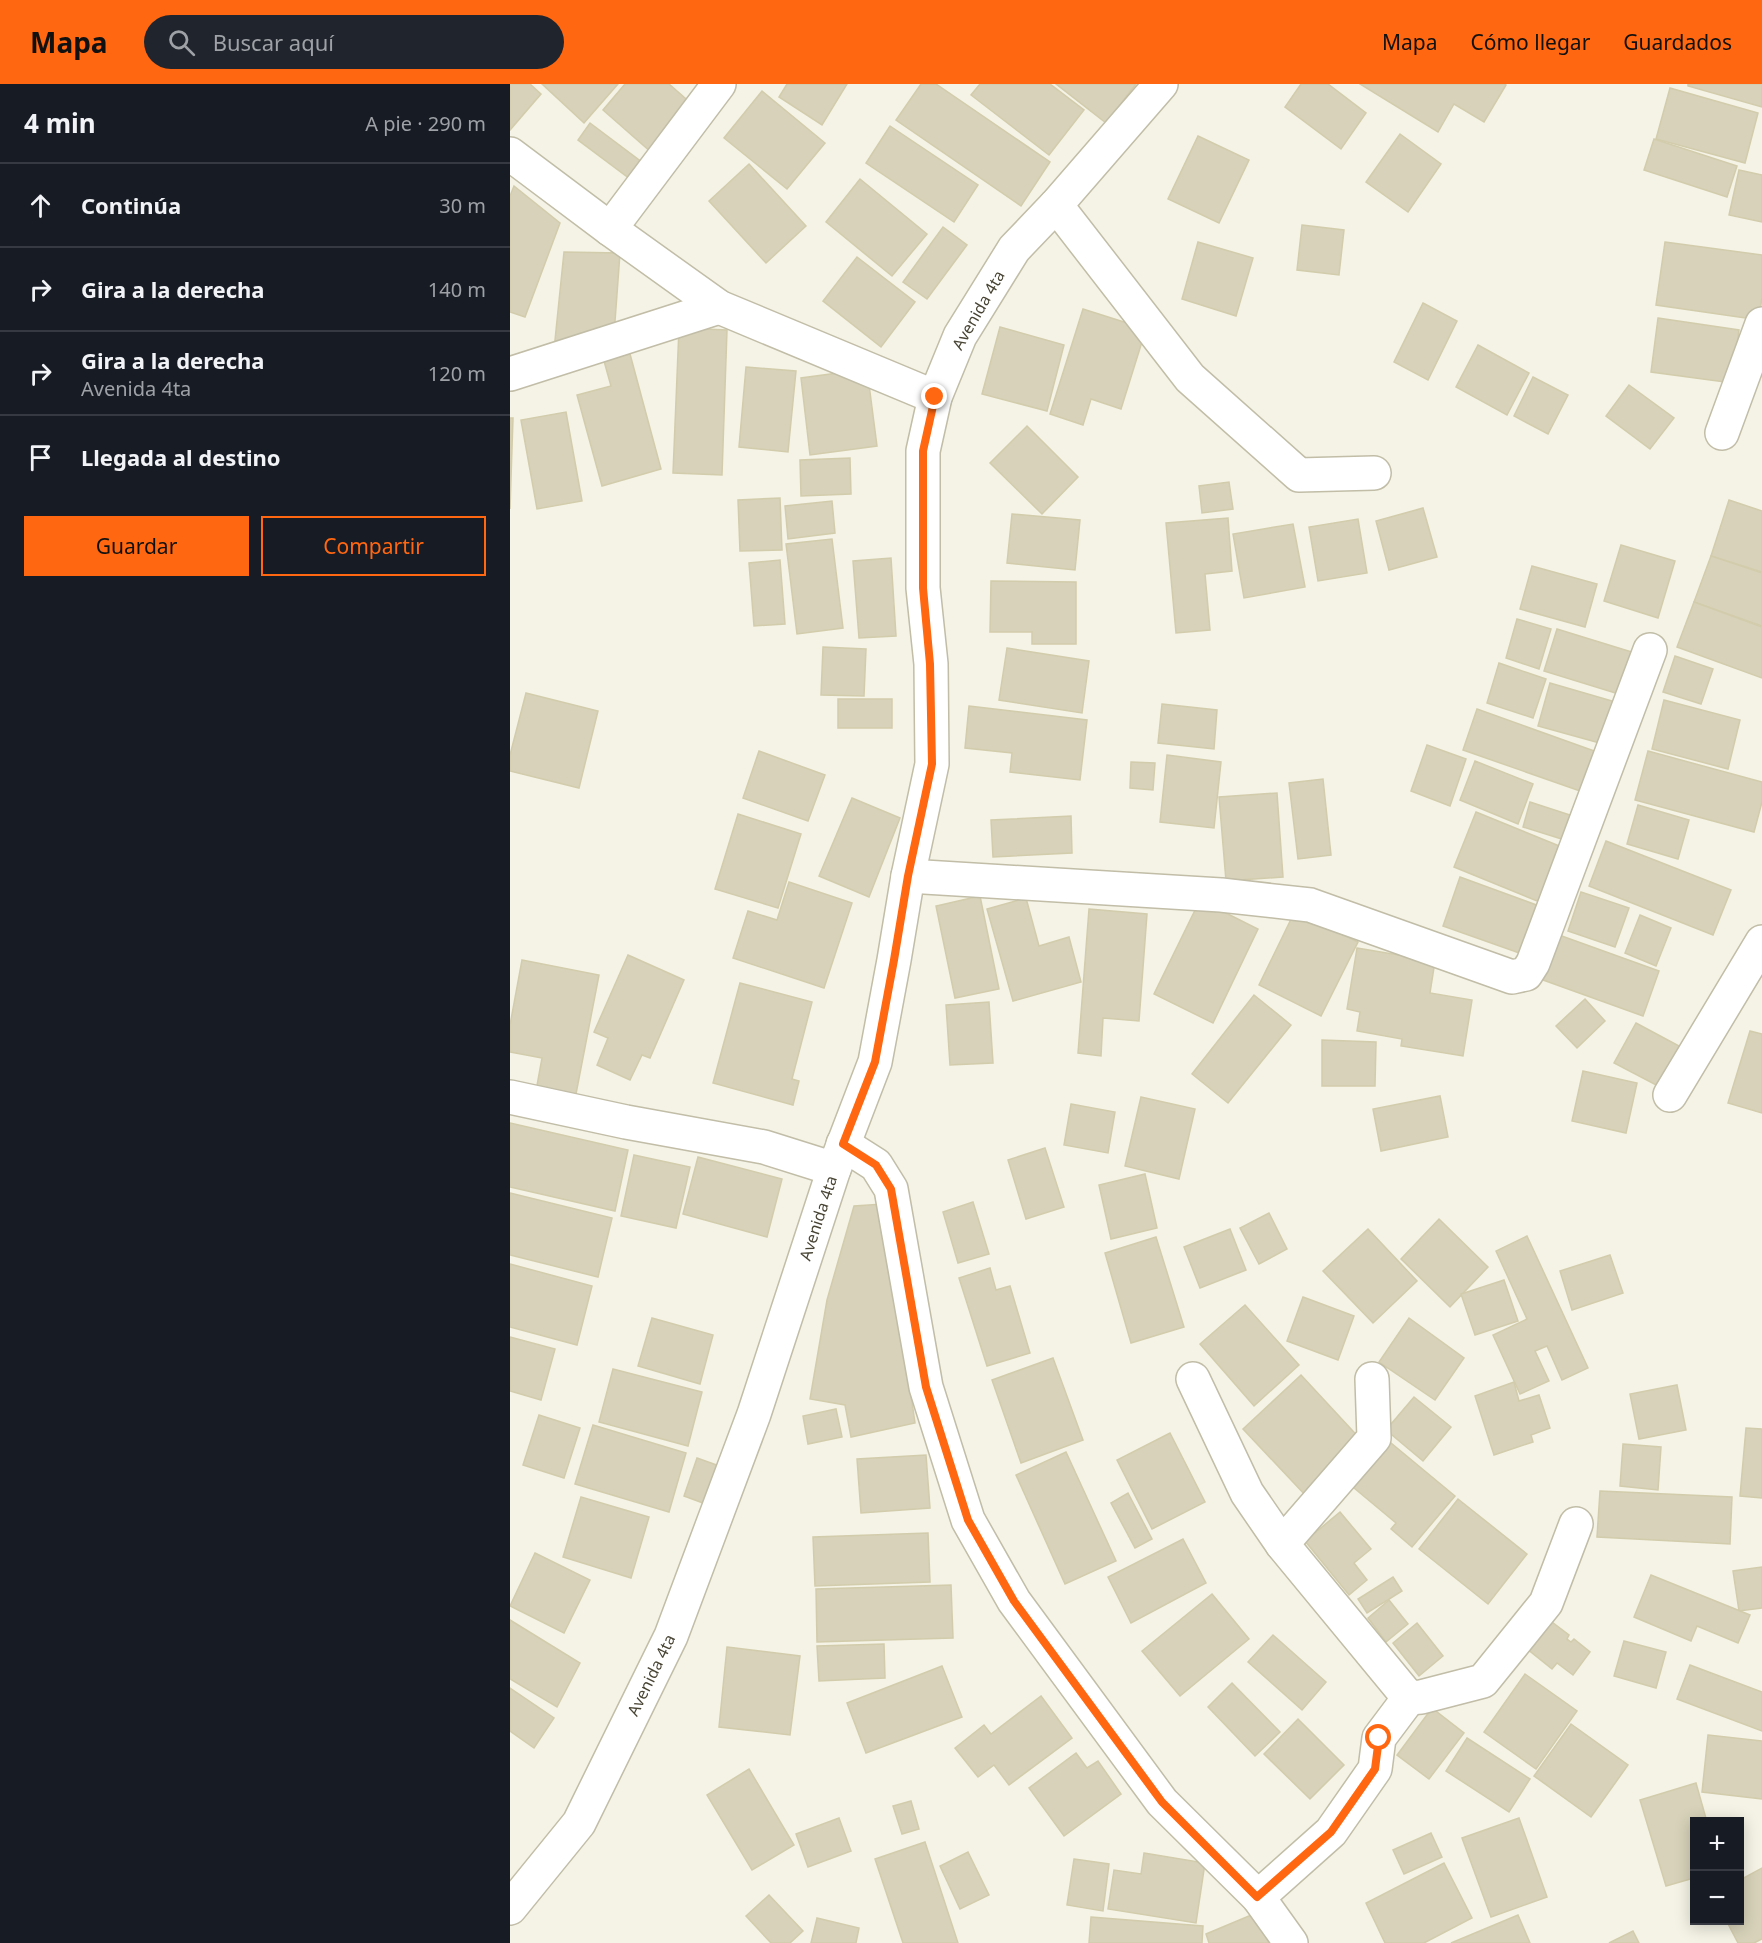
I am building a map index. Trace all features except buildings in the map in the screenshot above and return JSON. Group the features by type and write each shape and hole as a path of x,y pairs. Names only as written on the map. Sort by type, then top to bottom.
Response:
{"street":[{"path":"610,229 719,84"},
{"name":"Avenida 4ta","path":"510,1908 579,1822 671,1636 754,1414 838,1157 875,1062 908,876 932,764 930,664 923,588 923,451 935,397 960,336 1014,249 1056,205 1161,84"},
{"path":"510,154 719,307 935,397"},
{"path":"1056,205 1190,378 1299,476 1374,472"},
{"path":"510,374 719,307"},
{"path":"1722,433 1762,324"},
{"path":"908,876 1221,895 1310,905 1512,977 1526,974 1533,963 1650,650"},
{"path":"1670,1095 1762,942"},
{"path":"510,1097 626,1122 876,1165 891,1189 926,1387 968,1520 1014,1601 1162,1802 1257,1897 1291,1943"},
{"path":"1193,1379 1247,1493 1282,1544 1409,1698"},
{"path":"1282,1544 1374,1438 1372,1379"},
{"path":"1257,1897 1331,1832 1375,1769 1379,1738 1409,1698 1483,1681 1546,1603 1576,1524"}],"route":[{"path":"935,397 923,451 923,588 930,664 932,764 908,876 875,1062 843,1144 876,1165 891,1189 898,1218 926,1387 968,1520 1014,1601 1162,1802 1257,1897 1331,1832 1375,1769 1379,1738"}]}
